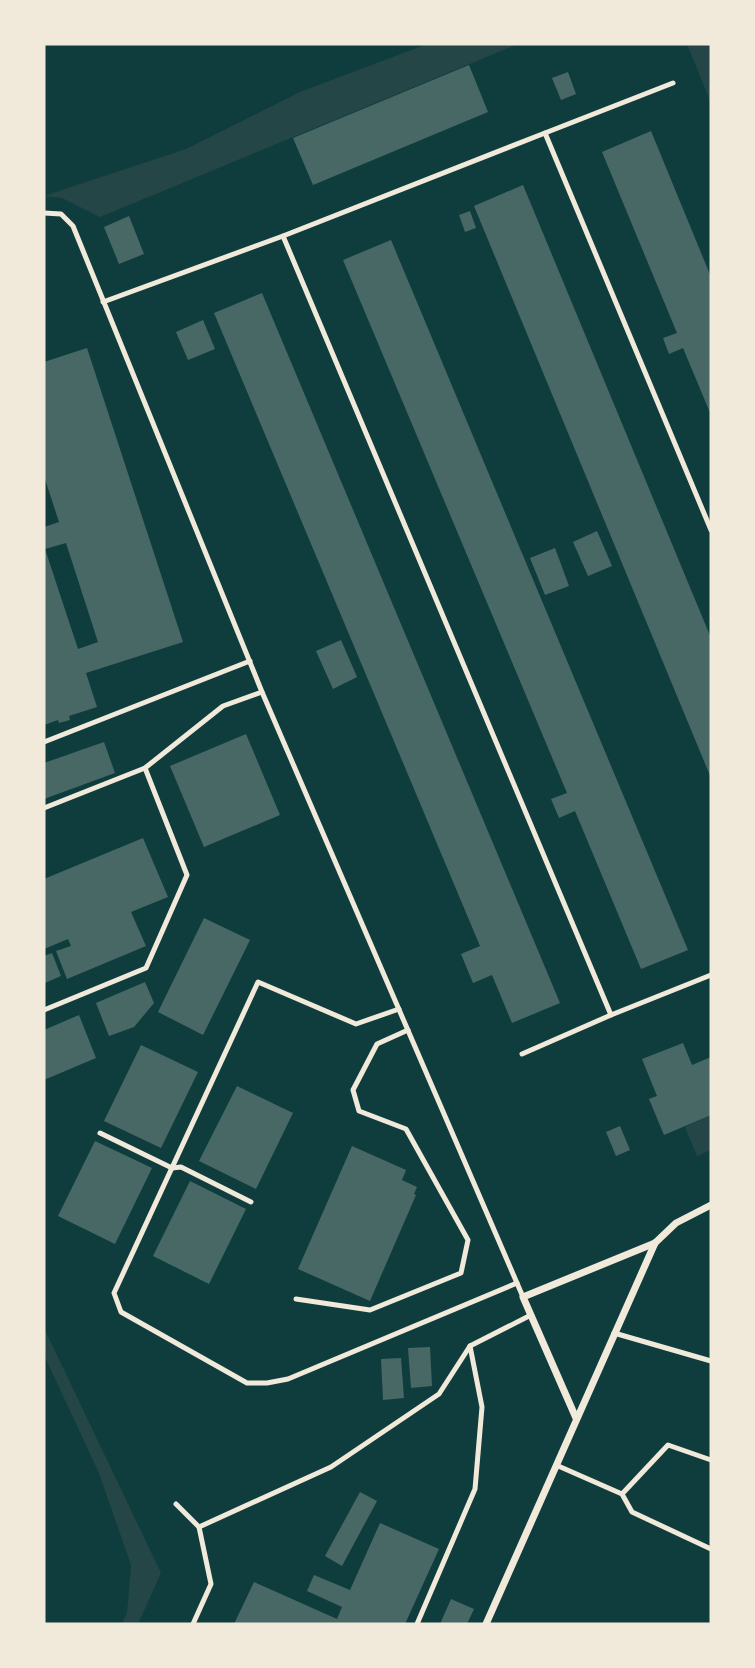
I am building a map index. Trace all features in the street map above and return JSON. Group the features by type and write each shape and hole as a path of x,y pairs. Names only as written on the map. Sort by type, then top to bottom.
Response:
{"street":[{"path":"576,1418 523,1297 655,1243 676,1223 711,1205"},
{"path":"486,1624 655,1243"}],"lane":[{"path":"103,302 283,236 673,83"},
{"path":"545,133 711,530"},
{"path":"44,213 61,214 73,226 262,692 523,1297"},
{"path":"283,236 611,1015"},
{"path":"44,742 250,661"},
{"path":"44,808 145,768 223,706 262,692"},
{"path":"44,1010 146,968 187,875 145,768"},
{"path":"522,1054 711,975"},
{"path":"399,1009 356,1024 258,982 114,1293 121,1312 247,1383 267,1383 288,1379 517,1283"},
{"path":"296,1299 370,1310 461,1273 468,1240 406,1129 359,1111 353,1090 377,1044 408,1030"},
{"path":"100,1133 172,1168 181,1167 251,1202"},
{"path":"199,1527 331,1467 439,1394 470,1346 531,1315"},
{"path":"614,1333 711,1361"},
{"path":"417,1624 475,1489 482,1407 470,1346"},
{"path":"622,1494 668,1445 711,1460"},
{"path":"556,1465 622,1494 632,1512 711,1549"},
{"path":"176,1504 199,1527 211,1584 193,1624"}],"shaded area":[{"path":"427,44 518,44 100,217 62,198 44,196 186,149 300,92"},
{"path":"687,44 711,44 711,103"},
{"path":"711,1115 711,1150 697,1156 685,1127"},
{"path":"44,1328 161,1573 138,1624 122,1624 127,1613 131,1565 99,1473 44,1355"}],"building":[{"path":"469,65 488,112 313,185 293,138"},
{"path":"568,72 576,94 561,100 552,78"},
{"path":"651,131 711,277 711,415 683,348 669,354 663,338 677,333 602,152"},
{"path":"523,185 711,638 711,778 474,206"},
{"path":"470,211 476,228 465,232 459,215"},
{"path":"129,216 144,254 119,264 104,227"},
{"path":"391,240 688,950 641,969 575,811 559,818 551,799 567,793 343,260"},
{"path":"262,293 560,1003 512,1023 492,975 473,983 461,954 480,946 214,313"},
{"path":"203,320 215,349 188,360 176,332"},
{"path":"87,348 183,642 86,673 97,707 69,716 70,720 59,723 58,720 44,725 44,527 59,522 44,476 44,362","holes":["66,543 98,642 78,649 45,549"]},
{"path":"597,531 612,566 588,576 573,542"},
{"path":"555,548 569,586 545,595 530,558"},
{"path":"341,640 357,677 333,689 316,651"},
{"path":"246,734 280,815 204,847 170,766"},
{"path":"104,742 115,773 44,799 44,763"},
{"path":"143,838 168,897 131,912 146,946 67,979 56,951 71,946 68,939 44,949 44,879"},
{"path":"204,918 250,940 203,1035 158,1012"},
{"path":"52,953 61,976 45,983 44,956"},
{"path":"145,982 154,1003 134,1027 109,1036 96,1003"},
{"path":"79,1015 96,1058 44,1080 44,1030"},
{"path":"683,1043 692,1065 711,1057 711,1115 664,1135 649,1099 657,1096 642,1059"},
{"path":"141,1045 198,1072 161,1148 104,1121"},
{"path":"237,1086 293,1113 256,1189 199,1161"},
{"path":"620,1126 630,1150 616,1156 606,1132"},
{"path":"95,1141 152,1168 115,1244 58,1216"},
{"path":"352,1146 406,1170 402,1180 417,1187 414,1194 416,1195 370,1301 298,1269"},
{"path":"190,1181 246,1209 209,1284 153,1256"},
{"path":"430,1347 432,1386 411,1388 408,1348"},
{"path":"401,1358 404,1398 383,1400 381,1359"},
{"path":"360,1492 377,1501 342,1566 325,1556"},
{"path":"380,1523 439,1549 405,1624 234,1624 254,1582 337,1619 342,1607 307,1591 314,1575 350,1590"},
{"path":"451,1599 474,1609 467,1624 440,1624"}]}
